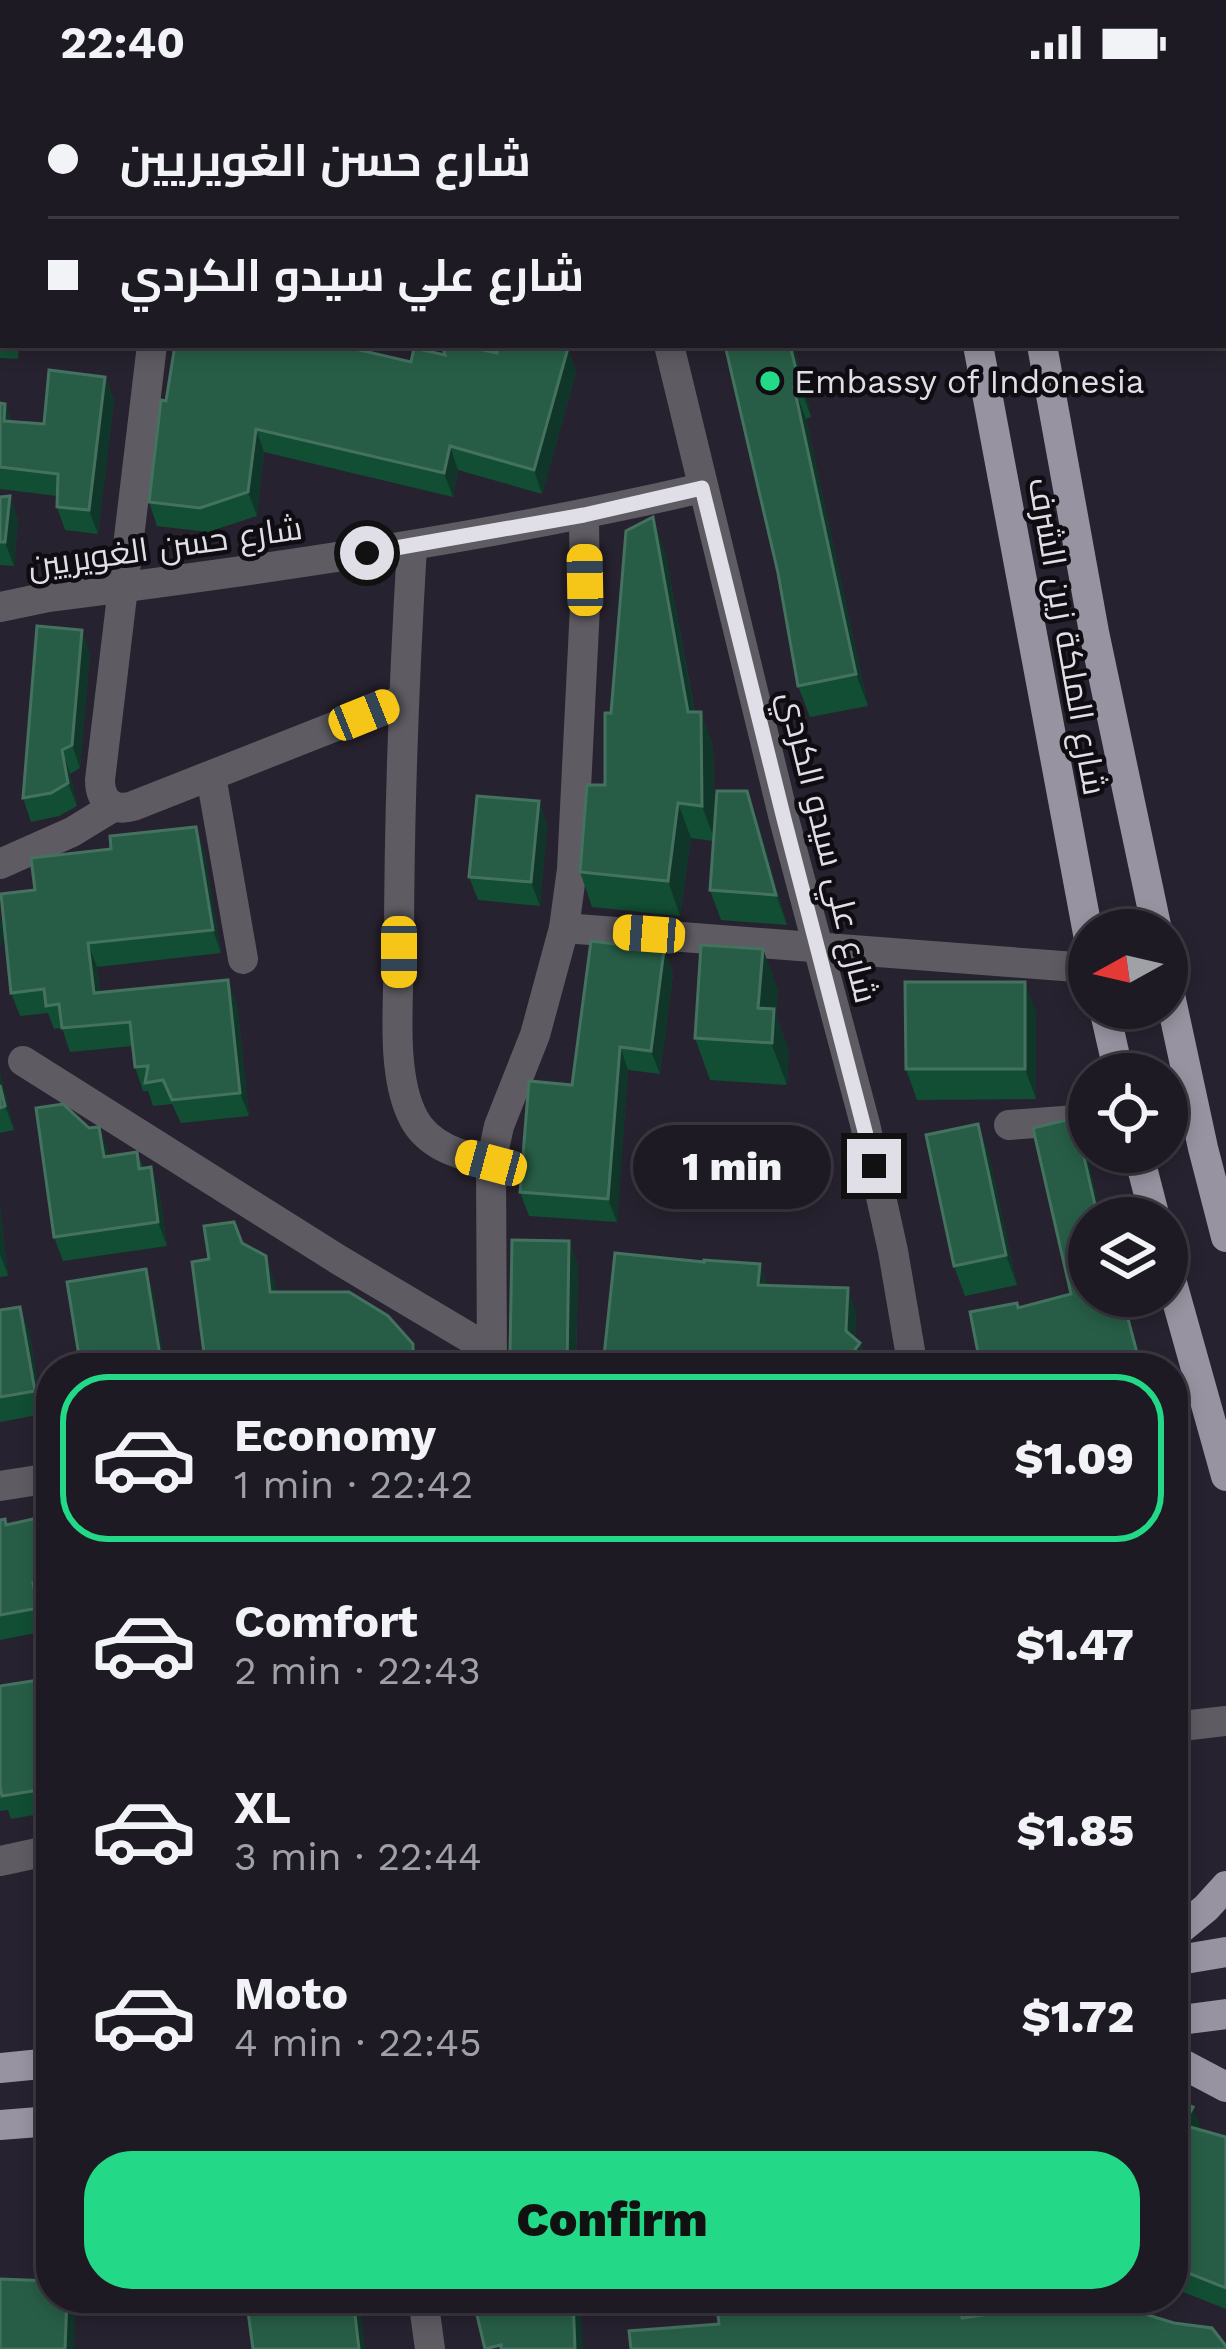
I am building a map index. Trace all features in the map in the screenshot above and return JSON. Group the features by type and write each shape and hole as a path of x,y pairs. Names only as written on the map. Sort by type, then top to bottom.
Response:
{"main road":[{"name":"شارع الملكة زين الشرف","path":"979,348 1083,909"},
{"name":"شارع الملكة زين الشرف","path":"1043,348 1094,632 1153,909"},
{"path":"1178,1029 1226,1237"},
{"path":"1182,1317 1226,1476"},
{"path":"1188,1923 1226,1886"},
{"path":"1188,1958 1226,1952"},
{"path":"1188,2019 1226,2014"},
{"path":"0,2068 36,2064"},
{"path":"1188,2068 1226,2087"},
{"path":"0,2125 36,2122"}],"street":[{"path":"152,348 100,780 105,800 113,807 134,806 402,700"},
{"name":"شارع علي سيدو الكردي","path":"670,348 865,1124 910,1353"},
{"name":"شارع حسن الغويريين","path":"0,607 412,547 702,488"},
{"path":"492,1353 491,1163 535,1034 564,928 572,869 582,697 584,515"},
{"path":"412,547 402,700 399,1024 404,1089 424,1134 455,1154 491,1163"},
{"path":"211,776 243,959"},
{"path":"0,864 72,832 113,807"},
{"path":"564,928 1068,966"},
{"path":"23,1061 481,1353"},
{"path":"1009,1125 1068,1121"},
{"path":"0,1486 36,1480"},
{"path":"1188,1725 1226,1720"},
{"path":"0,1861 36,1853"},
{"path":"424,2313 430,2349"}],"building":[{"path":"175,348 351,348 411,362 414,348 445,355 443,348 497,353 498,348 568,348 534,470 450,446 444,473 256,429 248,492 200,508 149,502 161,400 166,401"},
{"path":"726,348 791,348 800,386 794,387 856,674 798,686 778,573"},
{"path":"49,370 105,377 89,510 57,507 58,474 0,467 0,403 5,404 4,421 44,424"},
{"path":"10,496 5,542 0,542 0,497"},
{"path":"653,517 688,712 701,712 702,806 678,803 668,881 580,872 587,785 605,785 605,713 611,713 626,531"},
{"path":"37,626 82,630 72,745 62,750 68,783 51,793 23,798"},
{"path":"717,791 747,791 776,895 710,890"},
{"path":"477,796 539,801 531,882 469,877"},
{"path":"196,827 213,930 88,943 94,993 228,980 240,1093 172,1100 163,1080 145,1083 148,1066 135,1067 130,1022 62,1028 59,1004 46,1006 44,989 11,993 1,894 35,890 31,858 111,849 110,836"},
{"path":"591,941 664,950 651,1051 620,1047 608,1199 520,1192 529,1081 572,1085"},
{"path":"701,945 763,949 758,1008 774,1009 772,1043 695,1038"},
{"path":"905,982 1025,982 1025,1069 906,1069"},
{"path":"63,1104 89,1128 99,1127 104,1157 137,1152 139,1169 151,1167 158,1222 54,1237 36,1108"},
{"path":"1068,1120 1068,1173 1088,1173 1093,1197 1068,1197 1068,1281 1033,1128"},
{"path":"978,1124 1006,1255 954,1266 926,1135"},
{"path":"234,1222 242,1243 266,1256 270,1292 349,1292 388,1316 413,1344 413,1353 204,1353 192,1262 209,1259 204,1226"},
{"path":"512,1240 569,1241 567,1353 510,1353"},
{"path":"615,1253 760,1264 758,1285 848,1288 846,1331 860,1343 852,1353 604,1353"},
{"path":"146,1269 160,1353 79,1353 67,1282"},
{"path":"1068,1295 1068,1317 1128,1317 1137,1353 978,1353 970,1312 1017,1303 1018,1308"},
{"path":"20,1307 35,1391 0,1397 0,1310"},
{"path":"36,1518 36,1608 0,1615 0,1520 5,1519 6,1525"},
{"path":"36,1680 36,1790 2,1796 0,1686"},
{"path":"1188,2126 1226,2137 1226,2288 1188,2273"},
{"path":"0,2279 36,2280 36,2313 66,2313 65,2349 0,2349"},
{"path":"248,2313 355,2313 359,2349 253,2349"},
{"path":"477,2313 574,2313 575,2349 501,2349 501,2345 485,2349"},
{"path":"961,2313 962,2318 997,2313 1142,2313 1212,2328 1226,2349 631,2349 629,2331 719,2324 718,2315"}],"place":[{"name":"Embassy of Indonesia","path":"770,381"}],"route":[{"path":"367,553 584,515 702,488 874,1166"}]}
